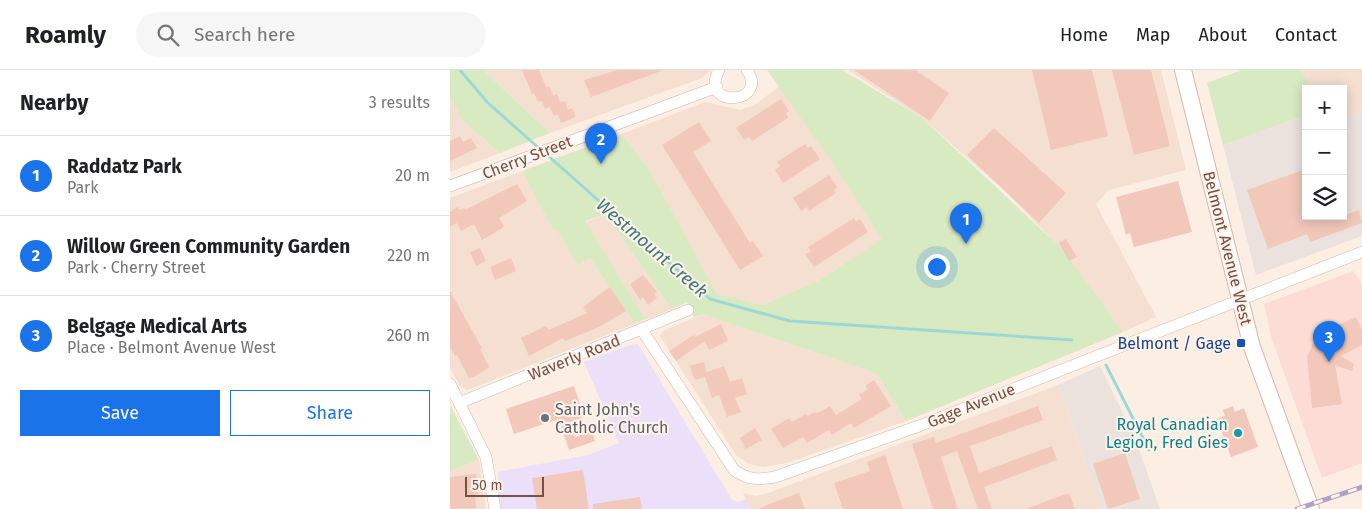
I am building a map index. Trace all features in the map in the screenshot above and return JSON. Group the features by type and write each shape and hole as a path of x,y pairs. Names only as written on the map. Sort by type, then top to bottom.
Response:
{"street":[{"path":"719,70 716,87 726,97 732,99 743,96 750,86 751,80 747,70"},
{"name":"Belmont Avenue West","path":"1183,70 1252,347 1310,509"},
{"name":"Cherry Street","path":"450,186 716,87"},
{"name":"Gage Avenue","path":"642,330 734,470 746,478 757,480 775,477 919,426 1240,298 1362,252"},
{"name":"Waverly Road","path":"460,403 688,310"},
{"path":"450,384 486,457 495,509"}],"shaded area":[{"path":"483,70 711,70 702,78 550,133"},
{"path":"848,70 1161,70 1186,170 1109,190 1096,204 1156,317 1123,332 1064,252 1007,193 922,118"},
{"path":"1301,70 1362,70 1362,111 1347,117 1347,85 1310,85"},
{"path":"780,86 884,238 818,281 762,305 717,294 649,169 622,134 705,102 740,110 754,105"},
{"path":"450,96 461,119 500,153 450,172"},
{"path":"1362,111 1362,236 1256,275 1223,145 1302,116 1302,220 1347,220 1347,117"},
{"path":"522,171 553,230 557,229 578,265 590,258 634,323 645,319 585,222 605,214 672,309 468,390 460,386 450,368 450,198"},
{"path":"1353,271 1362,284 1362,463 1322,478 1272,340 1264,304"},
{"path":"703,314 877,374 906,421 787,463 763,467 749,464 736,455 660,336 663,331"},
{"path":"638,344 732,500 738,502 746,499 750,509 501,509 498,472 588,455 619,443 584,362 630,345"},
{"path":"1100,366 1134,435 1160,509 1102,509 1058,385"},
{"path":"1058,385 1102,509 750,509 743,493 757,496 768,493"},
{"path":"479,460 486,509 450,509 450,471"}],"green space":[{"path":"450,70 483,70 550,133 500,153 461,119 450,96"},
{"path":"767,70 842,70 922,118 1063,250 1123,332 906,421 877,374 703,314 694,317 687,302 672,309 605,214 585,221 645,319 634,323 590,258 578,265 557,230 553,230 522,171 622,134 649,169 717,294 762,305 818,281 882,239 832,162"},
{"path":"1242,70 1301,70 1310,85 1302,85 1302,116 1223,145 1207,83"},
{"path":"450,405 479,460 450,471"}],"building":[{"path":"522,70 539,70 546,87 549,86 553,96 557,94 560,102 565,101 568,110 572,108 576,117 561,123 558,114 554,116 550,107 545,109 542,101 538,102 534,93 532,94"},
{"path":"617,70 661,71 591,97 584,80"},
{"path":"854,70 915,70 949,93 930,121"},
{"path":"1032,70 1092,70 1108,136 1051,150"},
{"path":"1112,70 1151,70 1170,146 1134,155"},
{"path":"781,99 789,111 786,113 788,118 752,141 749,137 744,140 736,128"},
{"path":"699,122 711,141 693,152 750,243 753,241 763,256 740,270 662,145"},
{"path":"994,128 1066,193 1039,223 967,155"},
{"path":"460,136 463,142 471,138 477,148 450,161 450,141"},
{"path":"805,144 808,148 811,146 820,159 783,183 775,170 780,166 777,162"},
{"path":"1302,170 1302,220 1347,220 1347,214 1359,210 1362,223 1310,242 1307,234 1268,249 1247,190"},
{"path":"829,175 837,187 834,190 836,193 809,211 807,207 801,211 793,198"},
{"path":"1178,181 1192,232 1134,247 1130,233 1126,235 1116,197"},
{"path":"517,184 527,201 499,218 504,227 482,240 474,224 461,231 457,223 450,227 450,211 458,207 459,210 464,208 465,210"},
{"path":"854,218 856,222 860,219 868,232 814,267 805,254 811,251 808,247"},
{"path":"1066,239 1077,257 1069,261 1059,243"},
{"path":"480,248 486,261 476,266 470,252"},
{"path":"511,258 516,271 495,280 490,267"},
{"path":"643,275 657,292 654,294 657,298 648,305 643,297 640,300 630,284"},
{"path":"610,287 626,311 599,327 565,341 563,338 529,356 521,338 546,326 549,330 587,313 583,307"},
{"path":"450,291 482,348 480,349 489,367 474,377 469,378 457,355 455,356 450,347"},
{"path":"1356,317 1362,330 1362,345 1341,356 1354,364 1352,371 1335,365 1342,404 1312,408 1307,357 1317,335"},
{"path":"721,324 728,341 709,350 705,341 676,361 669,351 694,335 695,337"},
{"path":"704,362 707,372 724,366 730,382 742,378 747,394 735,398 741,412 727,417 719,395 712,398 705,377 696,380 693,376 690,366"},
{"path":"874,380 891,406 854,428 851,423 832,435 829,430 807,443 803,437 783,448 771,429 789,418 792,422 806,414 808,416 815,412 816,414 830,406 836,415 862,399 859,395 868,389 865,386"},
{"name":"Saint John's Catholic Church","path":"574,386 584,417 570,422 575,437 592,431 595,441 569,450 559,419 514,434 506,409"},
{"path":"1038,406 1043,420 970,446 979,473 1052,446 1057,460 984,487 992,509 978,509 957,451 941,457 958,509 933,509 912,444 934,437 936,443"},
{"name":"Royal Canadian Legion, Fred Gies","path":"1233,406 1235,412 1244,408 1258,447 1231,457 1217,419 1225,416 1223,410"},
{"path":"755,428 762,440 746,449 740,438"},
{"path":"1125,453 1140,499 1108,509 1093,464"},
{"path":"885,455 903,509 843,509 834,483 870,471 867,462"},
{"path":"583,470 589,509 537,509 532,478"},
{"path":"476,474 478,494 475,494 476,508 450,509 450,477"},
{"path":"799,493 805,509 758,509 777,501"},
{"path":"1069,493 1075,509 1028,509 1028,508"},
{"path":"640,497 642,509 593,509 593,504"}],"waterway":[{"name":"Westmount Creek","path":"460,70 487,102 541,150"},
{"name":"Westmount Creek","path":"546,154 710,299 790,321 1072,340"},
{"name":"Westmount Creek","path":"1106,365 1149,450"}],"railway":[{"path":"1297,509 1362,487"}],"place":[{"name":"Willow Green Community Garden","path":"601,164"},
{"name":"Raddatz Park","path":"966,244"},
{"name":"Belmont / Gage","path":"1241,343"},
{"name":"Belgage Medical Arts","path":"1329,362"},
{"name":"Saint John's Catholic Church","path":"545,418"},
{"name":"Royal Canadian Legion, Fred Gies","path":"1238,433"}]}
